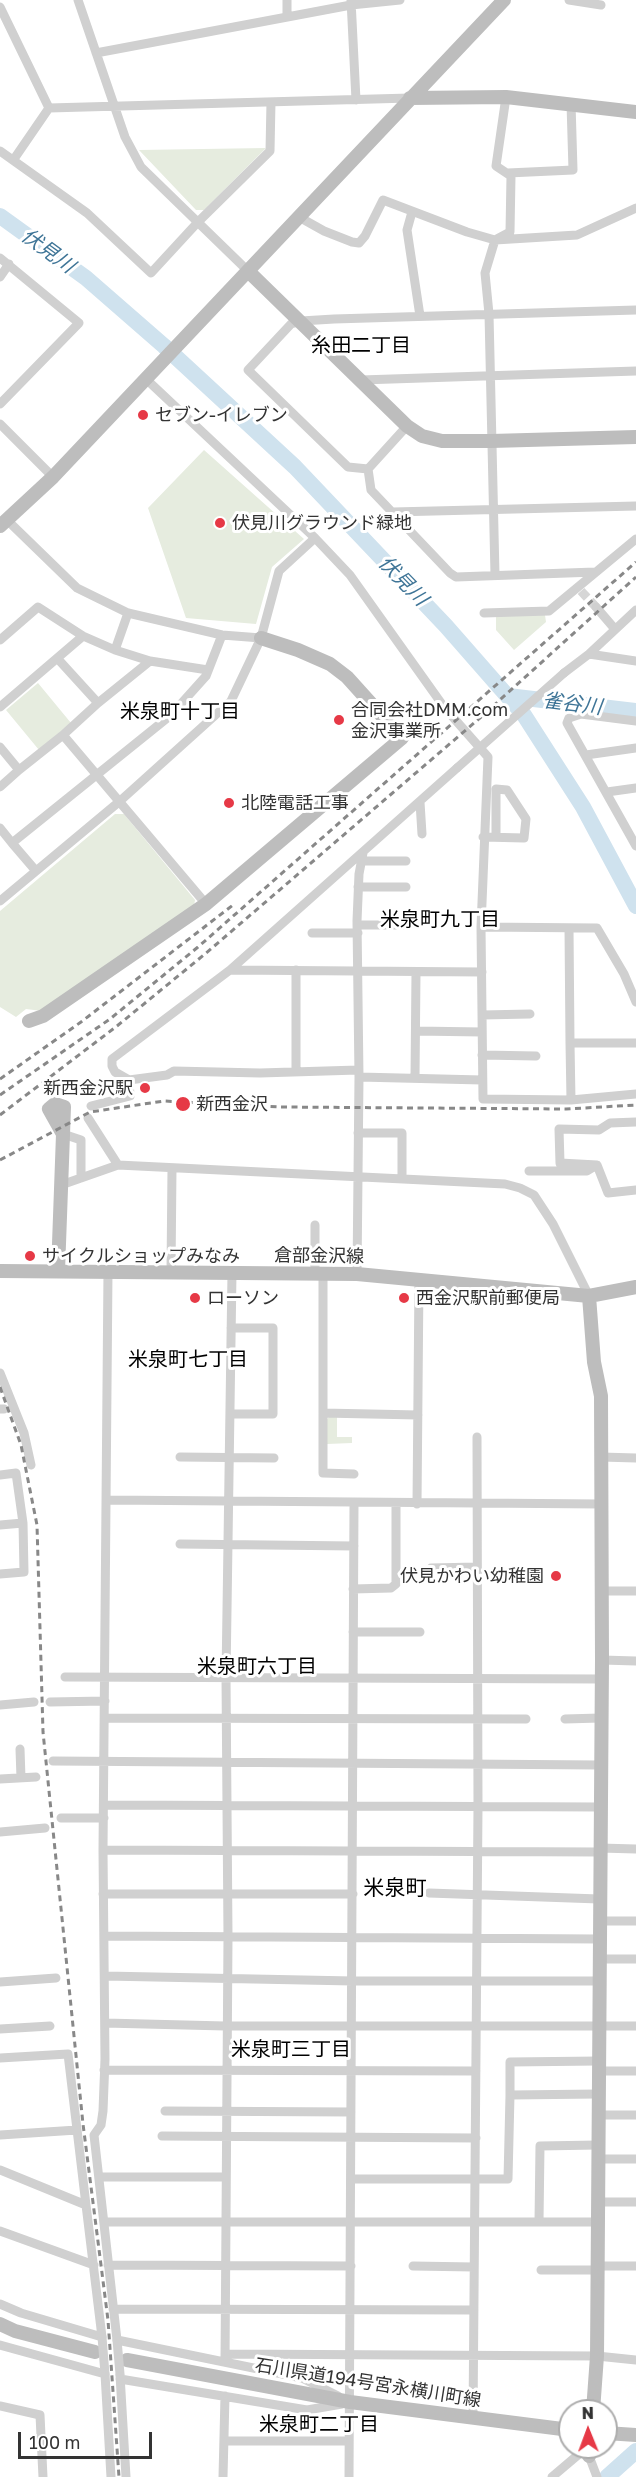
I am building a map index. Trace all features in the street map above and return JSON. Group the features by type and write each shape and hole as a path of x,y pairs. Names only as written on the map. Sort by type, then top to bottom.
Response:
{"street":[{"path":"78,0 125,137 141,167 406,426 422,436 442,441 636,437"},
{"path":"287,0 287,17"},
{"path":"96,53 351,3 400,0"},
{"path":"29,1021 43,1016 206,904 402,738 347,676 330,664 298,650 261,638 222,635 128,613 77,588 4,523 53,477 190,334 504,0"},
{"path":"569,0 601,5"},
{"path":"351,3 356,100"},
{"path":"0,7 5,24 49,108"},
{"path":"506,97 496,166 508,172 573,170 571,103"},
{"path":"49,108 506,97 636,112"},
{"path":"0,151 87,213 151,273 198,222 270,151 270,102"},
{"path":"14,159 49,108"},
{"path":"495,575 489,314 485,273 495,240 510,232 511,176 508,172"},
{"path":"299,217 324,231 358,243 365,236 383,200 467,232 495,240 577,235 636,208"},
{"path":"412,212 407,230 420,316"},
{"path":"0,258 79,323 0,404"},
{"path":"0,277 9,264"},
{"path":"368,469 348,467 248,370 291,324 301,321 420,316 636,310"},
{"path":"361,380 636,371"},
{"path":"148,376 350,575 444,707 488,757 481,927 483,1099 571,1100 636,1094"},
{"path":"0,424 53,477"},
{"path":"406,426 368,469 371,490 456,577 595,572"},
{"path":"393,513 636,506"},
{"path":"0,901 120,801 231,701 261,638 279,571 315,538"},
{"path":"484,612 549,611 580,589 595,572 636,539"},
{"path":"0,640 39,607 83,636 115,650 150,661 208,670"},
{"path":"596,607 614,628"},
{"path":"482,1080 296,1072 174,1071 167,1075 129,1080 115,1072 112,1059 230,970 362,857 457,768 636,611"},
{"path":"115,650 128,613"},
{"path":"12,843 171,715 206,676 222,635"},
{"path":"0,707 83,636"},
{"path":"589,654 636,661"},
{"path":"57,658 98,703"},
{"path":"0,787 150,661"},
{"path":"635,843 567,723 569,718 581,714 636,721"},
{"path":"63,735 206,904"},
{"path":"0,747 19,770"},
{"path":"586,755 636,748"},
{"path":"607,792 636,788"},
{"path":"483,837 524,838 526,819 507,790 496,789 496,837"},
{"path":"420,802 422,834"},
{"path":"0,828 36,871"},
{"path":"362,857 406,861"},
{"path":"357,1274 358,887 362,857"},
{"path":"358,887 406,887"},
{"path":"312,933 403,925"},
{"path":"481,927 597,928 624,974 636,1002"},
{"path":"569,928 571,1100"},
{"path":"230,970 482,972"},
{"path":"296,970 296,1072"},
{"path":"415,1078 416,972"},
{"path":"482,1015 530,1014"},
{"path":"416,1031 482,1032"},
{"path":"570,1042 636,1043"},
{"path":"482,1055 536,1056"},
{"path":"91,1106 129,1096 129,1080"},
{"path":"88,1118 118,1165"},
{"path":"597,1165 560,1163 559,1129 599,1130 610,1123 636,1122"},
{"path":"358,1133 402,1133 402,1179"},
{"path":"58,1271 63,1134 81,1140 81,1178"},
{"path":"61,1185 118,1165 505,1184 534,1195 553,1224 590,1296 594,1362 601,1396 602,1660 598,1921 600,1959 597,2356 594,2399"},
{"path":"529,1171 587,1171 597,1165"},
{"path":"597,1165 608,1193 636,1190"},
{"path":"171,1272 172,1168"},
{"path":"315,1225 319,1274 323,1473 354,1474"},
{"name":"倉部金沢線","path":"0,1271 357,1274 590,1296 636,1287"},
{"path":"108,1271 103,1850 105,2023 103,2111 101,2126 94,2135 117,2340 126,2477"},
{"path":"225,2358 225,2026 228,1937 226,1677 232,1273"},
{"path":"417,1503 419,1279"},
{"path":"230,1414 273,1414 273,1328 231,1328"},
{"path":"0,1373 24,1433 31,1465"},
{"path":"322,1413 418,1415"},
{"path":"474,2418 478,1894 477,1437"},
{"path":"180,1457 274,1458"},
{"path":"601,1457 636,1458"},
{"path":"0,1475 16,1473 23,1523 24,1572 0,1574"},
{"path":"107,1500 601,1504"},
{"path":"349,2477 354,1503"},
{"path":"353,1589 391,1588 396,1584 396,1503"},
{"path":"0,1525 23,1523"},
{"path":"180,1544 354,1546"},
{"path":"431,1568 477,1567"},
{"path":"600,1591 636,1591"},
{"path":"353,1632 420,1632"},
{"path":"602,1660 636,1660"},
{"path":"65,1677 601,1679"},
{"path":"50,1702 105,1701"},
{"path":"0,1705 34,1702"},
{"path":"105,1718 526,1719"},
{"path":"565,1719 600,1718"},
{"path":"20,1749 21,1778"},
{"path":"53,1761 600,1765"},
{"path":"0,1779 36,1777"},
{"path":"104,1805 600,1808"},
{"path":"61,1818 104,1818"},
{"path":"0,1832 45,1828"},
{"path":"103,1850 478,1852 636,1849"},
{"path":"429,1893 599,1899"},
{"path":"103,1894 353,1894"},
{"path":"598,1921 636,1921"},
{"path":"105,1936 477,1937 599,1940"},
{"path":"600,1959 636,1959"},
{"path":"105,1976 226,1980 599,1981"},
{"path":"0,1982 56,1978"},
{"path":"105,2023 225,2026 636,2026"},
{"path":"0,2029 50,2026"},
{"path":"0,2058 68,2054 102,2337 111,2477"},
{"path":"351,2179 508,2179 510,2062 598,2066 636,2071"},
{"path":"104,2070 476,2072"},
{"path":"510,2095 598,2094"},
{"path":"165,2110 351,2112"},
{"path":"598,2115 636,2115"},
{"path":"0,2134 77,2130"},
{"path":"162,2136 476,2138"},
{"path":"539,2222 540,2146 636,2159"},
{"path":"0,2170 86,2205"},
{"path":"99,2177 225,2178"},
{"path":"597,2202 636,2202"},
{"path":"104,2222 597,2222"},
{"path":"0,2231 94,2265"},
{"path":"108,2265 351,2266"},
{"path":"413,2266 474,2267"},
{"path":"541,2270 636,2266"},
{"path":"0,2304 102,2337"},
{"path":"113,2309 474,2310"},
{"path":"0,2324 15,2331 96,2352"},
{"path":"117,2340 225,2358 302,2378 350,2402"},
{"path":"0,2345 105,2374"},
{"path":"225,2358 351,2354 597,2356 636,2360"},
{"name":"石川県道194号宮永横川町線","path":"127,2360 350,2402 558,2428"},
{"path":"120,2377 308,2410 350,2402"},
{"path":"223,2477 225,2396"},
{"path":"0,2406 40,2415 44,2477"},
{"path":"618,2434 636,2435"},
{"path":"225,2441 349,2441"},
{"path":"552,2477 576,2459"},
{"path":"589,2459 597,2477"}],"shaded area":[{"path":"266,148 204,210 196,210 139,150"},
{"name":"伏見川グラウンド緑地","path":"204,450 304,539 272,567 256,624 186,618 148,508"},
{"path":"545,615 546,622 514,650 496,630 496,616"},
{"path":"38,683 71,723 39,750 6,710"},
{"path":"115,814 124,814 195,900 194,906 42,1011 26,1009 16,1017 0,1007 0,911"},
{"path":"330,1416 337,1416 337,1437 352,1437 352,1443 327,1444 327,1419"}],"waterway":[{"name":"伏見川","path":"0,216 86,278 164,346 295,467 446,626 524,715 583,807 636,906"},
{"name":"雀谷川","path":"508,696 636,711"},
{"path":"607,2477 636,2451"}],"tunnel":[{"path":"581,591 596,607"}],"railway":[{"path":"0,1095 110,1019 198,947 636,562"},
{"path":"0,1115 117,1026 205,954 481,717 636,577"},
{"path":"0,1079 81,1022 233,905"},
{"path":"0,1160 90,1112 164,1101 280,1107 566,1109 636,1105"},
{"path":"0,1387 21,1445 37,1525 43,1732 83,2124 108,2320 119,2477"}],"place":[{"name":"セブン-イレブン","path":"143,415"},
{"name":"伏見川グラウンド緑地","path":"220,523"},
{"name":"合同会社DMM.com 金沢事業所","path":"339,720"},
{"name":"北陸電話工事","path":"229,803"},
{"name":"新西金沢駅","path":"145,1088"},
{"name":"新西金沢","path":"183,1104"},
{"name":"サイクルショップみなみ","path":"30,1256"},
{"name":"ローソン","path":"195,1298"},
{"name":"西金沢駅前郵便局","path":"404,1298"},
{"name":"伏見かわい幼稚園","path":"556,1576"}],"district":[{"name":"糸田二丁目","path":"361,346"},
{"name":"米泉町十丁目","path":"180,712"},
{"name":"米泉町九丁目","path":"440,920"},
{"name":"米泉町七丁目","path":"188,1360"},
{"name":"米泉町六丁目","path":"257,1667"},
{"name":"米泉町","path":"395,1888"},
{"name":"米泉町三丁目","path":"291,2050"},
{"name":"米泉町二丁目","path":"319,2425"}]}
